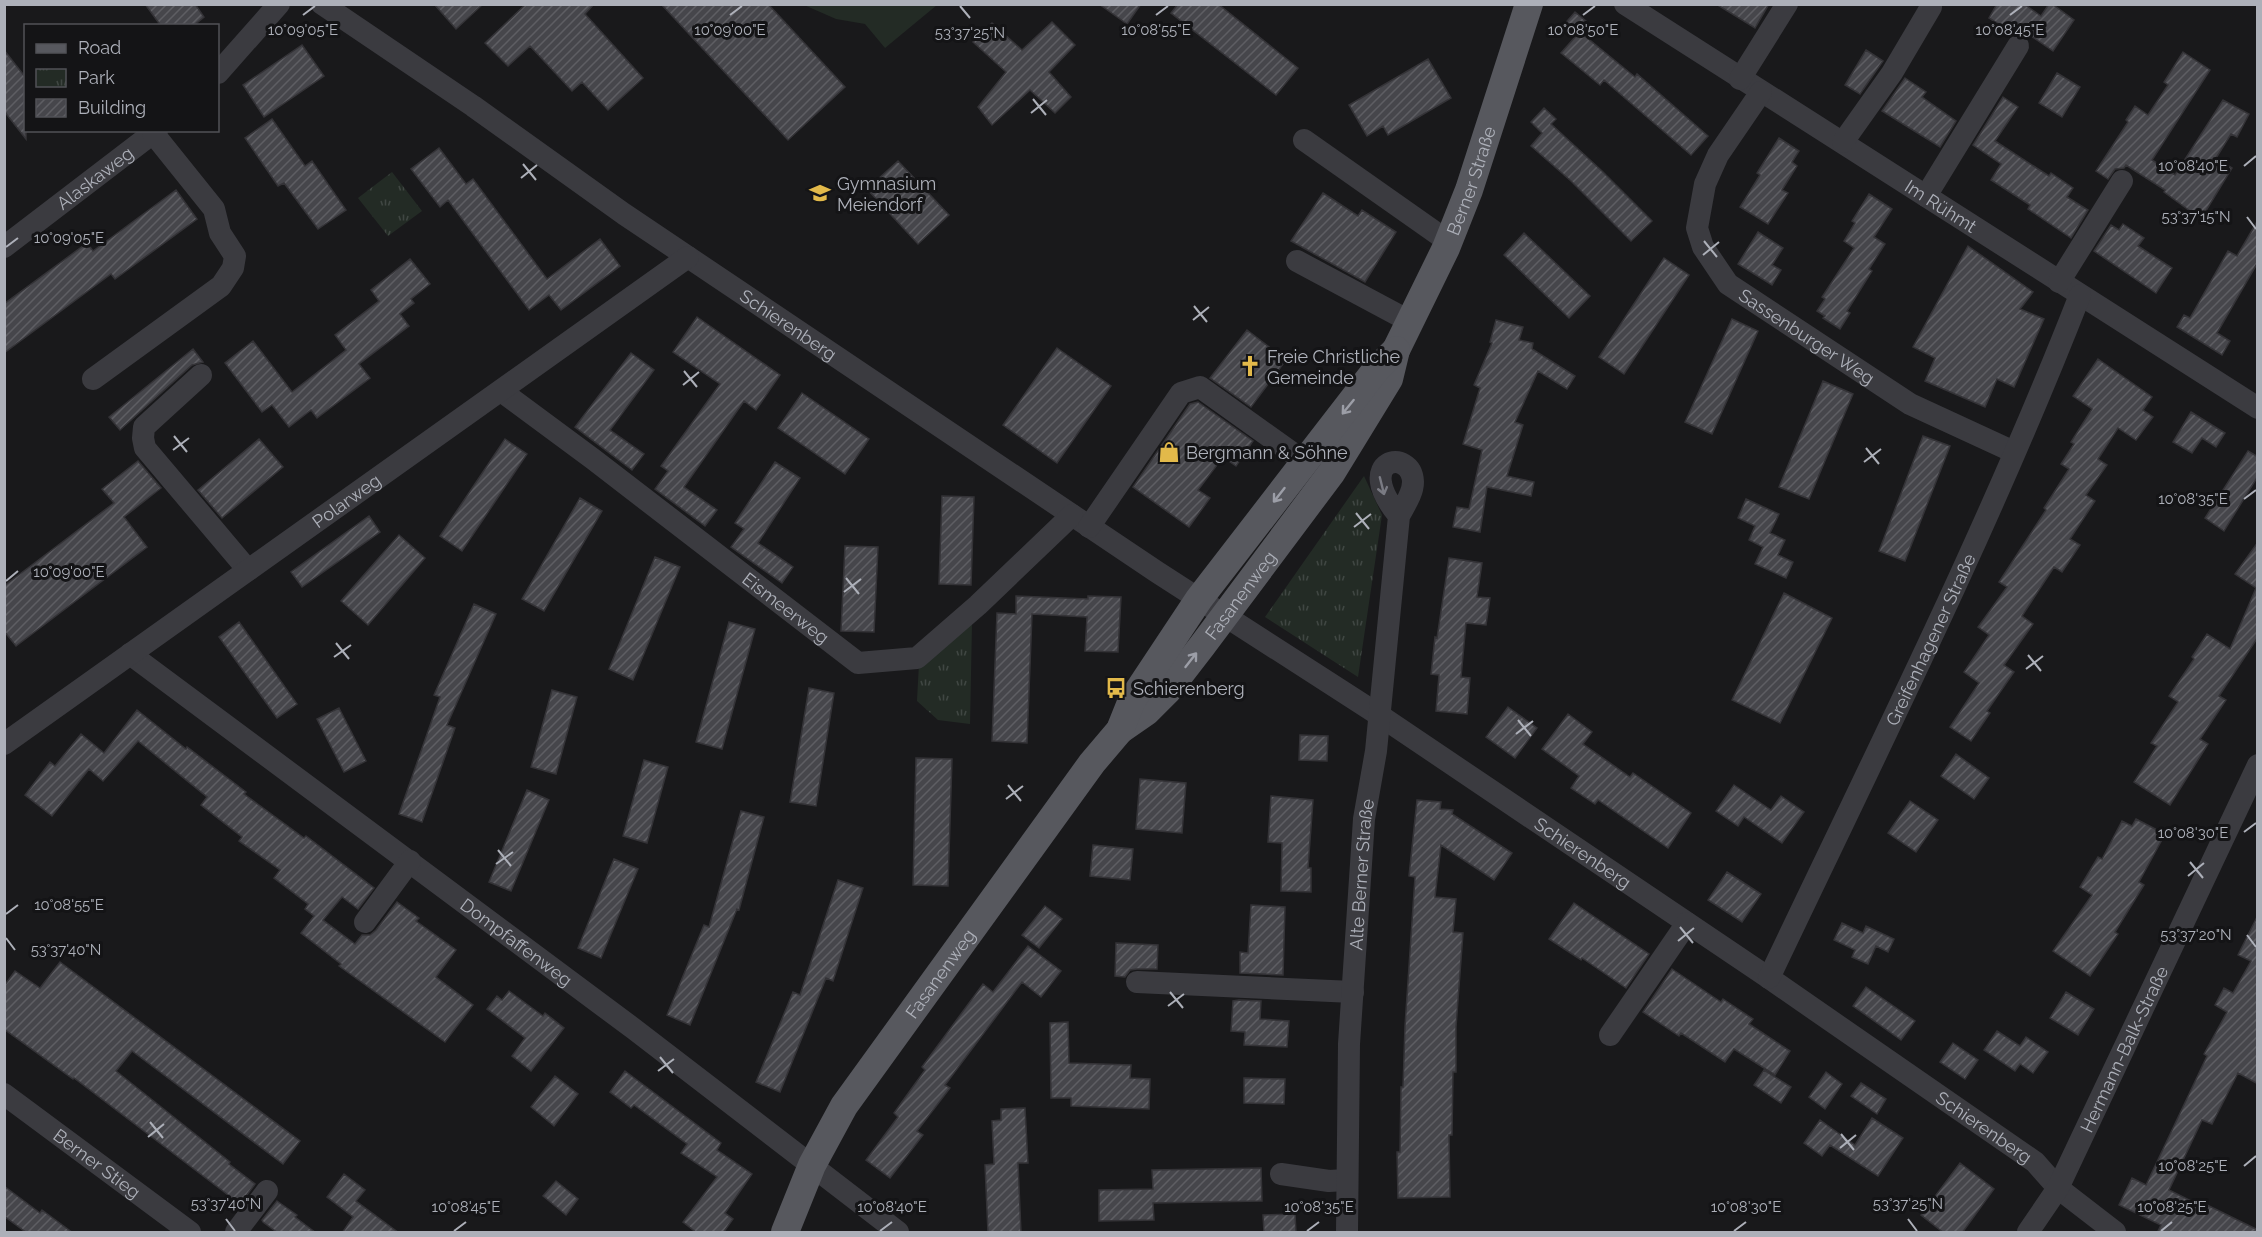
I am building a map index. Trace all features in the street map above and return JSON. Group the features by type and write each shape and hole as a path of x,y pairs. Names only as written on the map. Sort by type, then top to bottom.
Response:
{"main road":[{"name":"Berner Straße","path":"1337,440 1375,371 1396,350 1449,242 1479,161 1529,4"},
{"name":"Fasanenweg","path":"1120,730 1132,700 1199,599 1305,462 1337,440"},
{"name":"Fasanenweg","path":"785,1233 812,1165 844,1106 1092,763 1120,730 1146,712 1168,690 1311,500 1337,440"}],"street":[{"path":"219,72 279,4"},
{"name":"Schierenberg","path":"322,4 473,106 576,182 1081,521 1379,715 1768,978 2035,1162 2058,1188 2115,1233"},
{"name":"Im Rühmt","path":"1625,4 2258,408"},
{"path":"1740,79 1787,4"},
{"path":"1843,142 1892,73 1930,7"},
{"path":"1926,196 2018,46"},
{"name":"Sassenburger Weg","path":"1761,92 1718,155 1705,184 1697,228 1703,247 1728,284 1910,404 2014,452"},
{"path":"93,380 221,286 233,268 235,256 220,233 214,209 155,132"},
{"name":"Alaskaweg","path":"4,247 155,132"},
{"path":"1304,140 1449,242"},
{"path":"2059,282 2122,181"},
{"name":"Polarweg","path":"4,744 688,257"},
{"path":"1297,261 1411,322"},
{"name":"Greifenhagener Straße","path":"1768,978 1924,651 2046,382 2079,295"},
{"path":"201,375 144,427 145,448 248,570"},
{"name":"Eismeerweg","path":"501,391 858,663 917,658 978,604 1081,521 1181,393 1200,387 1305,462"},
{"name":"Alte Berner Straße","path":"1347,1233 1349,1044 1364,819 1376,751 1399,516"},
{"name":"Dompfaffenweg","path":"130,654 410,861 812,1165 898,1233"},
{"name":"Hermann-Balk-Straße","path":"2028,1233 2058,1188 2258,765"},
{"path":"365,922 410,861"},
{"path":"1610,1035 1687,923"},
{"path":"1137,982 1353,992"},
{"name":"Berner Stieg","path":"4,1094 190,1233"},
{"path":"1281,1174 1329,1181 1346,1180"},
{"path":"236,1233 267,1191"}],"green space":[{"path":"804,5 937,5 885,48 865,24 836,19"},
{"path":"392,172 422,211 388,236 358,198"},
{"path":"1364,476 1382,515 1358,677 1265,617"},
{"path":"972,622 970,724 938,720 917,701 919,664"}],"building":[{"path":"145,4 195,4 204,17 195,24 160,24"},
{"path":"434,4 483,4 456,29"},
{"path":"526,4 594,4 585,14 643,78 608,110 582,82 572,91 530,46 508,66 485,43"},
{"path":"661,4 768,4 845,87 788,140"},
{"path":"1099,4 1141,4 1127,24"},
{"path":"1178,4 1218,4 1298,68 1276,95 1171,13"},
{"path":"1716,4 1769,4 1755,28"},
{"path":"1997,4 2024,4 2041,16 2049,4 2052,4 2074,20 2053,51 2015,25 2011,32 1989,18"},
{"path":"1575,12 1587,22 1580,32 1635,77 1637,74 1708,136 1691,155 1604,80 1600,85 1561,53 1576,36 1563,26"},
{"path":"1052,22 1075,45 1049,72 1071,97 1055,113 1030,90 992,125 978,107 1006,72 973,42 992,23 1022,50"},
{"path":"302,45 324,76 264,117 243,85"},
{"path":"4,50 24,75 26,139 4,111"},
{"path":"1866,50 1883,61 1860,94 1845,85"},
{"path":"2183,52 2210,70 2152,160 2175,175 2223,100 2249,114 2237,137 2231,134 2216,158 2232,168 2201,219 2164,192 2165,190 2126,165 2124,168 2115,169 2108,179 2096,171 2128,122 2126,120 2135,106 2148,115 2168,85 2164,82"},
{"path":"1428,59 1451,98 1388,135 1383,126 1367,136 1349,105"},
{"path":"2057,73 2080,87 2062,117 2039,103"},
{"path":"1905,78 1926,92 1922,97 1956,121 1940,147 1882,111"},
{"path":"2003,97 2018,107 1995,141 2049,176 2051,173 2073,188 2067,197 2088,210 2071,238 2028,209 2030,205 1991,180 2001,164 1973,145"},
{"path":"1544,108 1556,119 1551,124 1652,221 1631,241 1571,181 1531,146 1542,133 1531,122"},
{"path":"272,119 305,166 312,161 346,210 318,229 284,183 278,186 245,138"},
{"path":"1779,138 1799,151 1792,162 1797,166 1782,190 1788,193 1768,224 1740,207 1760,175 1757,173"},
{"path":"439,148 466,184 473,179 547,279 600,239 620,266 561,310 549,295 529,310 448,200 440,207 411,169"},
{"path":"898,161 949,215 918,244 867,189"},
{"path":"176,190 197,219 115,279 111,274 4,353 4,304 87,243 93,251"},
{"path":"1323,193 1358,216 1362,210 1396,232 1365,282 1291,241"},
{"path":"1869,194 1892,209 1874,237 1885,244 1869,269 1872,271 1847,311 1850,313 1840,329 1823,318 1825,316 1817,311 1825,299 1822,297 1854,248 1844,241 1855,223 1852,221"},
{"path":"2258,220 2258,262 2217,333 2230,341 2222,355 2177,327 2184,315 2190,318 2228,251 2237,256"},
{"path":"2123,224 2144,238 2138,246 2172,268 2156,293 2094,251 2111,225 2119,230"},
{"path":"1758,232 1783,248 1772,265 1781,270 1772,285 1738,264"},
{"path":"1524,233 1590,296 1569,318 1504,255"},
{"path":"1968,246 2033,292 2020,309 2044,319 2014,387 1997,379 1985,407 1925,381 1935,358 1913,347"},
{"path":"1664,258 1689,275 1624,374 1599,357"},
{"path":"410,259 430,284 411,299 414,303 400,314 409,326 359,364 370,378 317,418 311,410 289,427 272,405 262,412 225,363 253,341 292,392 346,350 335,335 379,301 371,290"},
{"path":"697,317 780,375 756,410 744,401 684,487 717,510 705,526 655,489 668,471 661,466 720,384 673,352"},
{"path":"1732,319 1758,331 1712,434 1685,422"},
{"path":"1496,320 1523,327 1519,340 1533,343 1532,349 1575,376 1567,389 1538,371 1515,422 1523,425 1507,476 1534,482 1531,496 1487,487 1480,532 1453,527 1457,507 1469,509 1482,450 1463,444 1480,388 1474,385 1492,343 1490,342"},
{"name":"Freie Christliche Gemeinde","path":"1247,330 1286,360 1251,407 1210,378"},
{"path":"1057,348 1111,386 1057,463 1003,425"},
{"path":"193,349 203,362 192,365 120,430 109,417"},
{"path":"631,353 654,370 610,430 644,454 632,470 575,427"},
{"path":"2098,359 2152,397 2143,410 2153,417 2136,440 2118,428 2098,459 2107,465 2086,495 2095,501 2070,539 2080,545 2062,572 2054,567 2022,616 2033,624 2004,665 2014,672 1987,711 1990,713 1971,741 1950,727 1979,683 1964,672 1989,635 1978,627 2007,587 1999,582 2046,510 2044,508 2069,469 2061,464 2074,444 2071,442 2092,409 2073,396"},
{"path":"1823,381 1853,394 1809,499 1779,487"},
{"path":"802,393 869,439 845,474 778,428"},
{"path":"1198,402 1253,441 1236,466 1223,457 1198,490 1210,498 1189,527 1133,487 1190,404"},
{"path":"2191,412 2225,433 2216,447 2202,438 2192,453 2173,442"},
{"path":"1923,436 1950,446 1905,561 1879,551"},
{"path":"259,439 283,467 222,518 198,490"},
{"path":"505,439 527,454 462,551 440,536"},
{"path":"2248,451 2258,457 2258,476 2224,531 2205,518"},
{"path":"138,461 161,488 124,517 147,547 16,646 4,631 4,586 114,503 102,489"},
{"path":"775,462 800,478 758,543 793,567 782,583 731,547 744,529 735,523"},
{"path":"942,496 974,497 971,585 939,584"},
{"path":"580,498 602,511 544,611 522,599"},
{"path":"1746,499 1779,514 1770,533 1785,540 1778,555 1793,562 1786,578 1755,564 1763,547 1749,540 1755,526 1738,518"},
{"path":"369,516 380,532 302,587 291,572"},
{"path":"399,535 425,558 368,625 341,601"},
{"path":"2258,542 2258,637 2219,696 2226,700 2200,739 2208,744 2170,805 2134,782 2157,746 2151,743 2178,702 2169,696 2194,659 2192,657 2207,634 2230,649 2256,588 2235,574"},
{"path":"845,546 878,547 874,632 841,631"},
{"path":"655,557 680,567 633,680 609,669"},
{"path":"1449,558 1482,563 1477,597 1490,598 1486,625 1466,623 1461,677 1470,678 1467,714 1436,711 1439,675 1431,674"},
{"path":"1784,593 1832,618 1780,723 1732,700"},
{"path":"1016,596 1088,599 1088,596 1121,597 1118,652 1085,651 1087,617 1032,614 1027,743 992,741 997,613 1016,614"},
{"path":"474,604 496,614 447,725 455,728 422,822 399,814 440,697 434,695"},
{"path":"239,622 297,704 277,718 219,637"},
{"path":"729,622 755,629 722,749 696,742"},
{"path":"809,688 834,693 816,806 790,802"},
{"path":"552,690 577,697 556,774 531,767"},
{"path":"1508,707 1537,728 1515,758 1486,737"},
{"path":"339,708 366,761 344,772 317,719"},
{"path":"137,710 246,792 244,794 304,838 306,836 374,888 358,909 342,897 323,920 355,944 362,935 370,935 376,930 397,902 419,918 416,921 456,950 436,977 473,1005 445,1042 339,966 341,964 301,933 314,916 305,909 308,904 274,878 280,870 239,841 242,837 201,805 207,797 138,741 103,781 89,769 52,816 25,795 50,762 55,766 81,734 104,753"},
{"path":"1568,714 1592,732 1583,744 1630,777 1633,773 1691,813 1668,848 1598,800 1595,804 1571,788 1579,776 1542,749"},
{"path":"1300,735 1328,736 1327,761 1299,760"},
{"path":"1956,754 1989,778 1974,799 1941,776"},
{"path":"916,758 952,759 948,886 913,885"},
{"path":"644,760 668,767 647,843 623,836"},
{"path":"1140,779 1186,783 1182,833 1136,829"},
{"path":"1734,785 1771,810 1781,796 1804,812 1782,843 1744,817 1738,826 1716,811"},
{"path":"527,790 549,800 511,891 489,882"},
{"path":"1271,796 1313,800 1308,868 1311,868 1311,892 1281,891 1282,843 1268,842"},
{"path":"1417,800 1441,802 1440,809 1453,810 1452,814 1512,853 1494,880 1441,845 1435,897 1456,899 1453,932 1463,933 1456,1027 1456,1072 1453,1072 1452,1135 1449,1135 1450,1197 1398,1198 1397,1152 1400,1152 1401,1087 1403,1087 1415,877 1409,876"},
{"path":"1910,801 1938,820 1916,852 1888,833"},
{"path":"741,811 764,817 739,910 737,909 690,1025 667,1015 704,925 709,927"},
{"path":"2136,819 2165,834 2139,882 2144,885 2115,932 2118,934 2090,976 2053,951 2092,895 2080,887 2098,857 2102,859 2122,821 2132,826"},
{"path":"1093,845 1133,849 1130,880 1090,876"},
{"path":"614,859 638,869 601,958 578,948"},
{"path":"1727,872 1761,894 1742,922 1708,900"},
{"path":"838,880 863,888 833,981 826,978 780,1092 756,1082 793,992 800,995"},
{"path":"1574,903 1649,954 1626,988 1549,939"},
{"path":"1251,905 1285,907 1283,975 1240,973 1240,952 1248,953"},
{"path":"1045,906 1062,919 1039,948 1022,935"},
{"path":"2258,915 2258,1084 2238,1073 2212,1124 2202,1120 2169,1190 2199,1205 2201,1202 2258,1230 2258,1233 2157,1233 2161,1225 2119,1205 2132,1178 2146,1185 2207,1056 2204,1054 2227,1012 2215,1005 2224,988 2233,993 2251,961 2238,955"},
{"path":"1842,923 1863,933 1866,926 1894,939 1888,952 1876,946 1868,964 1852,957 1855,950 1834,940"},
{"path":"1116,943 1158,945 1157,969 1130,970 1125,977 1115,976"},
{"path":"1028,946 1061,971 1041,997 1022,982 945,1085 950,1088 917,1131 923,1135 890,1178 866,1160 898,1117 894,1113 925,1070 922,1067 983,984 993,992"},
{"path":"60,962 300,1141 283,1164 132,1051 116,1071 255,1184 240,1204 74,1078 4,1029 4,986 15,971 40,988"},
{"path":"1672,969 1721,1002 1723,999 1753,1019 1749,1024 1790,1051 1775,1075 1734,1049 1725,1062 1681,1033 1679,1036 1643,1012"},
{"path":"1866,987 1915,1021 1901,1040 1853,1006"},
{"path":"509,991 543,1016 545,1013 564,1028 531,1071 512,1056 525,1038 487,1009 497,996 502,1000"},
{"path":"2066,992 2094,1009 2078,1035 2050,1018"},
{"path":"1233,1001 1261,1001 1260,1019 1289,1021 1287,1047 1244,1045 1245,1032 1231,1031"},
{"path":"1068,1022 1069,1063 1131,1065 1130,1078 1150,1079 1149,1109 1071,1106 1071,1098 1051,1098 1050,1023"},
{"path":"1997,1031 2020,1046 2026,1037 2048,1052 2033,1073 2020,1064 2015,1071 1984,1050"},
{"path":"1953,1043 1978,1060 1965,1079 1940,1062"},
{"path":"1764,1070 1791,1087 1781,1103 1754,1085"},
{"path":"625,1071 721,1143 717,1150 752,1174 725,1213 733,1219 723,1233 697,1233 683,1222 717,1177 681,1153 687,1144 634,1105 631,1108 610,1092"},
{"path":"1826,1072 1842,1084 1825,1109 1809,1097"},
{"path":"555,1076 578,1094 554,1126 531,1107"},
{"path":"1244,1078 1285,1079 1284,1104 1244,1103"},
{"path":"1861,1083 1886,1099 1877,1114 1851,1096"},
{"path":"1025,1108 1028,1163 1018,1163 1021,1233 988,1233 985,1165 994,1164 992,1121 1001,1120 1001,1109"},
{"path":"1872,1118 1903,1138 1878,1176 1830,1145 1822,1156 1804,1143 1820,1120 1855,1145"},
{"path":"1960,1163 1994,1189 1962,1233 1944,1233 1921,1215"},
{"path":"1261,1168 1262,1201 1153,1203 1154,1220 1099,1221 1099,1190 1153,1189 1152,1170"},
{"path":"344,1174 365,1190 356,1201 399,1233 342,1233 353,1217 327,1197"},
{"path":"556,1181 578,1199 566,1215 543,1196"},
{"path":"4,1186 40,1213 42,1210 73,1233 27,1233 4,1216"},
{"path":"277,1201 297,1215 295,1217 316,1233 278,1233 263,1222 262,1220"},
{"path":"1295,1214 1296,1233 1264,1233 1263,1215"}],"place":[{"name":"Gymnasium Meiendorf","path":"820,193"},
{"name":"Freie Christliche Gemeinde","path":"1250,366"},
{"name":"Bergmann & Söhne","path":"1169,452"},
{"name":"Schierenberg","path":"1116,688"}]}
